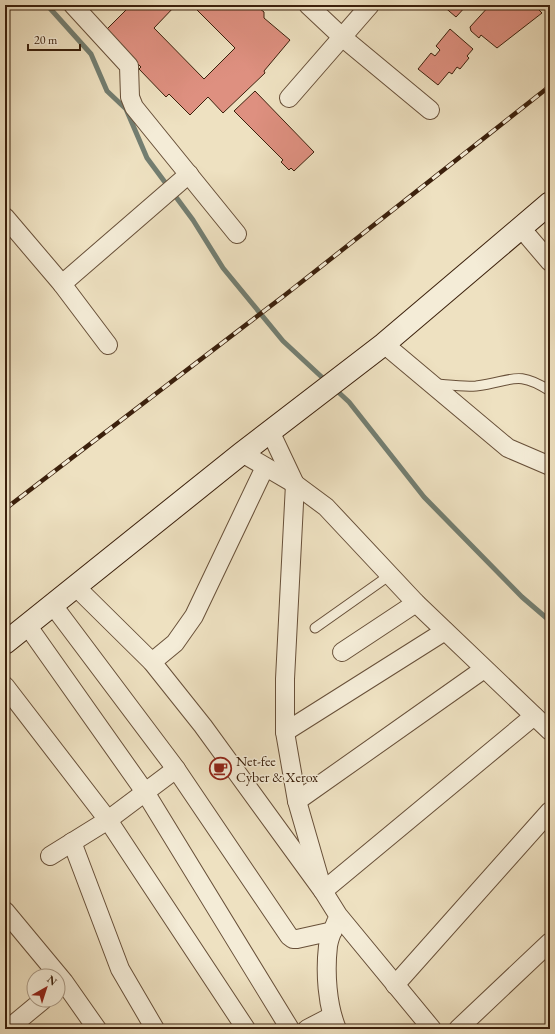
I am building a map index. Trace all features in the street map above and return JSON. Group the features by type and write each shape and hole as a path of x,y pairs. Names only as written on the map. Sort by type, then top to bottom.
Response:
{"street":[{"path":"73,5 129,66 130,96 134,107 187,177 237,234"},
{"path":"308,5 342,37 430,110"},
{"path":"288,98 370,5"},
{"path":"62,284 187,177"},
{"path":"5,643 300,407 384,344 549,205"},
{"path":"5,217 62,284 108,345"},
{"path":"521,228 550,262"},
{"path":"384,344 508,448 550,466"},
{"path":"270,431 295,484 284,679 285,732 297,801 323,891 335,923 395,985 432,1029"},
{"path":"242,453 295,484 326,507 416,603 550,731"},
{"path":"152,662 175,643 194,616 265,467"},
{"path":"75,586 152,662 203,726 323,891"},
{"path":"342,652 416,603"},
{"path":"52,604 176,769 289,936 292,939 297,939 335,923"},
{"path":"27,625 145,792 290,1029"},
{"path":"285,732 445,631"},
{"path":"297,801 484,669"},
{"path":"5,686 108,820 246,1029"},
{"path":"323,891 534,716"},
{"path":"50,856 108,820 176,769"},
{"path":"395,985 550,811"},
{"path":"72,842 120,969 155,1029"},
{"path":"5,911 48,968"},
{"path":"307,1029 334,1023 327,967 328,944 335,923"},
{"path":"458,1029 550,942"},
{"path":"66,991 97,1029"},
{"path":"8,1029 33,1008"}],"lane":[{"path":"431,384 478,386 514,378 525,378 536,382 550,391"},
{"path":"315,628 390,575"}],"building":[{"path":"131,5 176,5 154,28 204,79 235,48 196,9 199,5 255,5 264,12 264,18 290,40 264,71 265,73 223,113 208,97 190,115 169,94 166,97 139,69 141,67 105,31"},
{"path":"442,5 467,5 456,17"},
{"path":"490,5 534,5 542,13 497,48 481,35 479,38 471,31 470,27"},
{"path":"450,29 473,49 467,56 469,58 460,69 457,67 452,74 449,72 438,85 418,69 431,53 435,56 440,50 436,46"},
{"path":"255,91 314,152 294,171 291,168 289,170 281,162 283,160 234,111"}],"waterway":[{"path":"47,5 91,54 107,91 126,109 147,158 193,220 223,268 283,341 326,381"},
{"path":"335,389 349,402 424,497 522,597 550,621"}],"railway":[{"path":"5,509 285,295 550,86"}],"place":[{"name":"Net-fee Cyber & Xerox","path":"220,769"}]}
